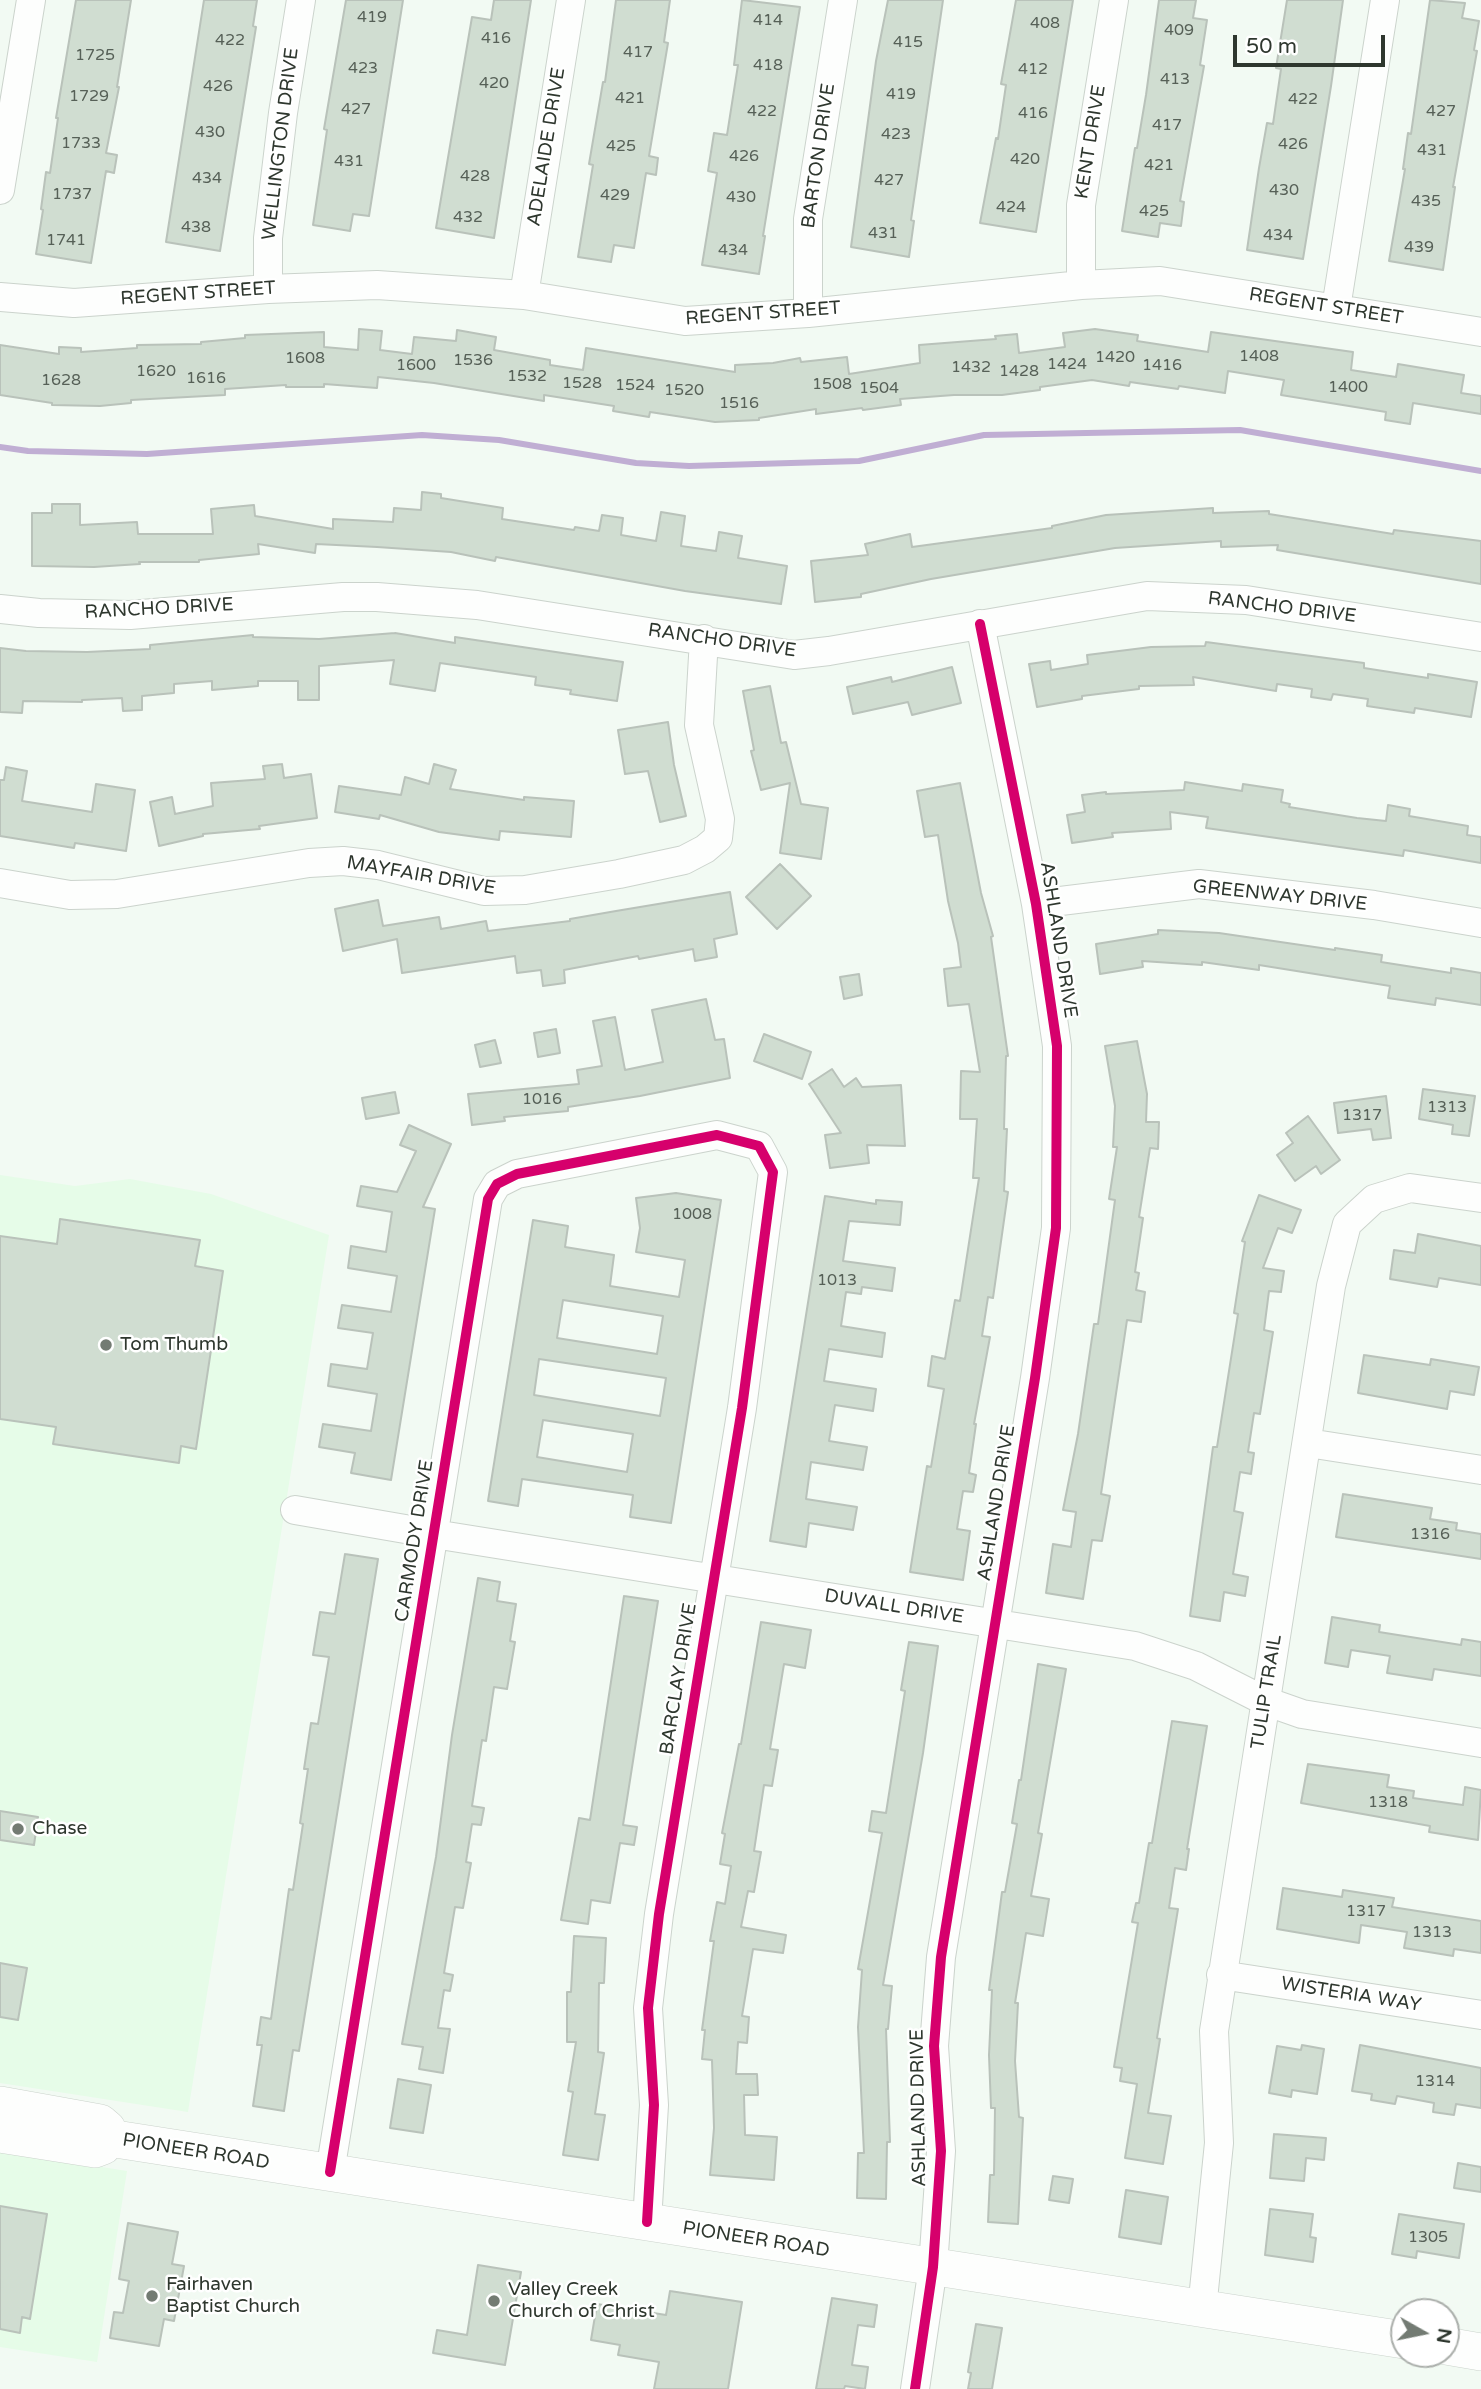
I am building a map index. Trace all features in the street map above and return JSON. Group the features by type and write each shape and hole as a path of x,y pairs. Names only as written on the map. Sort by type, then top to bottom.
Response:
{"main road":[{"name":"PIONEER ROAD","path":"0,2105 100,2123 107,2129 109,2138 103,2146 95,2148 0,2134"},
{"name":"PIONEER ROAD","path":"109,2138 1390,2338"},
{"path":"1460,2348 1481,2352"}],"street":[{"path":"0,190 31,0"},
{"name":"WELLINGTON DRIVE","path":"268,289 268,238 283,113 301,0"},
{"name":"ADELAIDE DRIVE","path":"524,295 571,0"},
{"name":"BARTON DRIVE","path":"808,313 808,219 843,0"},
{"name":"KENT DRIVE","path":"1082,285 1081,205 1114,0"},
{"path":"1336,308 1385,0"},
{"name":"REGENT STREET","path":"0,297 74,303 268,289 377,285 524,295 685,321 808,313 1082,285 1160,281 1481,332"},
{"name":"RANCHO DRIVE","path":"0,609 39,613 130,615 343,597 377,597 477,605 794,655 829,652 1147,596 1246,600 1481,637"},
{"name":"ASHLAND DRIVE","path":"915,2389 933,2267 941,2151 934,2046 941,1957 1035,1378 1056,1228 1056,1046 1036,904 980,624"},
{"name":"MAYFAIR DRIVE","path":"0,883 70,895 117,894 309,863 343,861 378,865 484,891 498,891 525,890 606,877 684,860 705,849 718,838 720,819 699,725 704,639"},
{"name":"GREENWAY DRIVE","path":"1036,904 1199,884 1374,905 1481,923"},
{"name":"CARMODY DRIVE","path":"330,2172 488,1199 497,1184 517,1174 717,1135 759,1146"},
{"name":"BARCLAY DRIVE","path":"646,2222 654,2105 648,2008 659,1914 742,1408 773,1172 759,1146"},
{"name":"TULIP TRAIL","path":"1202,2309 1219,2143 1214,2031 1221,1975 1331,1286 1347,1224 1374,1199 1410,1188 1481,1198"},
{"path":"1308,1443 1481,1469"},
{"name":"DUVALL DRIVE","path":"295,1510 1135,1646 1196,1666 1265,1702 1302,1714 1481,1743"},
{"name":"WISTERIA WAY","path":"1221,1975 1481,2015"}],"shaded area":[{"path":"0,1175 75,1186 130,1179 211,1194 329,1235 188,2112 0,2083"},
{"path":"0,2151 127,2171 97,2362 0,2347"}],"building":[{"path":"76,0 131,0 119,87 106,153 117,155 114,173 106,171 91,263 36,254 46,172 50,173 56,118"},
{"path":"204,0 257,0 253,26 256,27 220,251 166,242"},
{"path":"346,0 403,0 369,216 353,214 350,231 313,225 327,130 324,129"},
{"path":"494,0 531,0 494,238 436,228 472,17 491,20"},
{"path":"616,0 670,0 664,42 668,43 649,156 658,158 656,175 646,173 634,248 614,245 611,262 578,257 593,165 589,164 605,82"},
{"path":"742,0 800,7 759,274 702,265 717,173 708,171 714,133 727,135 738,65 734,65"},
{"path":"888,0 943,0 911,220 914,221 909,257 851,247 876,61"},
{"path":"1016,0 1073,0 1036,232 980,223 996,138 998,139 1006,85 1001,84"},
{"path":"1159,0 1196,0 1193,18 1207,20 1200,65 1204,66 1180,201 1184,202 1181,226 1160,223 1158,237 1122,231 1146,95"},
{"path":"1287,0 1343,0 1303,259 1247,250 1267,123 1273,124 1281,69 1276,68"},
{"path":"1430,0 1465,3 1462,18 1479,21 1474,50 1477,51 1453,187 1443,270 1389,261"},
{"path":"359,329 382,331 380,350 412,354 414,337 456,341 457,330 496,337 494,350 550,360 550,365 583,370 586,348 735,372 735,365 800,358 801,362 847,357 849,374 920,363 919,345 996,339 995,336 1017,334 1019,353 1065,347 1063,333 1095,329 1138,335 1137,341 1208,352 1211,332 1353,352 1351,370 1396,377 1398,364 1464,375 1461,393 1481,396 1481,414 1413,403 1410,424 1385,420 1386,412 1281,395 1284,380 1228,371 1225,393 1179,386 1178,389 1130,382 1129,386 1092,380 1002,395 900,399 901,405 863,410 816,414 816,409 759,420 715,422 650,412 649,417 613,411 614,406 544,395 544,401 378,377 377,388 324,384 324,387 286,385 225,389 225,395 131,400 131,403 100,406 52,405 0,395 0,345 59,354 59,347 81,348 81,352 137,348 137,345 201,344 245,338 245,335 324,332 324,347 358,350"},
{"path":"422,492 441,494 441,498 503,508 502,519 574,530 575,527 599,531 602,515 623,518 621,535 656,541 661,512 685,516 681,546 716,551 719,532 742,536 738,558 787,566 781,604 685,591 496,557 495,561 451,552 377,547 316,544 315,553 258,544 259,554 199,562 139,562 140,564 94,567 32,566 32,513 52,513 52,504 80,504 80,525 137,522 138,534 213,534 211,509 254,505 255,516 333,529 333,519 393,522 394,508 421,510"},
{"path":"1213,508 1213,513 1269,511 1269,514 1393,534 1394,530 1481,541 1481,584 1277,550 1278,545 1221,547 1221,541 1115,548 931,579 861,594 861,597 815,602 811,561 868,555 865,544 910,534 912,547 1052,528 1106,515"},
{"path":"395,633 455,643 455,637 623,662 617,701 570,694 571,690 535,685 536,677 440,663 435,691 390,684 394,660 319,666 319,700 298,700 298,681 258,681 258,686 212,690 212,681 174,684 174,693 142,696 142,710 123,711 122,698 82,702 23,701 22,713 0,712 0,648 87,652 150,649 150,645 253,635 319,639"},
{"path":"1206,642 1364,663 1364,668 1428,678 1428,674 1477,682 1471,717 1415,708 1414,713 1367,706 1368,699 1333,694 1331,700 1311,697 1312,689 1277,684 1276,691 1193,677 1194,685 1139,686 1139,689 1082,696 1082,699 1037,707 1029,664 1050,661 1051,670 1088,664 1087,655 1151,647 1205,646"},
{"path":"952,667 961,703 912,715 908,702 853,714 847,687 891,677 892,682"},
{"path":"770,686 781,743 786,742 801,804 828,808 821,859 780,853 790,783 761,790 751,751 754,750 743,691"},
{"path":"668,722 674,765 686,816 660,822 648,771 625,774 618,730"},
{"path":"282,764 284,778 311,774 317,818 259,826 260,829 203,834 159,846 150,802 172,797 175,814 213,806 211,783 265,779 263,766"},
{"path":"434,764 456,770 450,789 524,800 524,797 574,801 571,837 500,831 499,840 439,832 380,815 379,819 335,812 339,786 401,795 405,777 429,784"},
{"path":"6,767 27,771 22,801 92,812 96,784 135,790 126,851 75,843 74,848 0,836 0,780 4,780"},
{"path":"1185,782 1242,791 1243,784 1283,790 1281,802 1290,804 1289,807 1357,818 1386,821 1388,805 1410,809 1409,816 1468,826 1467,835 1481,837 1481,863 1404,850 1403,856 1206,828 1208,817 1170,812 1171,829 1112,833 1113,837 1072,843 1067,815 1085,812 1082,795 1184,790"},
{"path":"960,783 981,893 993,936 991,937 1008,1056 1004,1191 1008,1192 993,1298 988,1297 982,1336 990,1337 974,1424 969,1473 976,1475 973,1492 963,1491 957,1529 970,1531 963,1580 910,1572 927,1466 931,1467 944,1389 928,1386 932,1356 945,1359 955,1300 960,1301 979,1178 973,1178 977,1119 960,1119 961,1071 980,1072 969,1004 948,1006 944,969 961,967 958,943 948,901 938,835 925,837 917,791"},
{"path":"780,864 811,896 777,929 746,897"},
{"path":"730,892 737,934 714,939 717,957 695,961 693,949 639,959 638,956 564,970 565,983 543,986 541,970 517,973 515,956 402,973 397,939 343,951 335,909 378,900 383,926 439,917 441,929 486,921 488,931 570,921"},
{"path":"1158,930 1219,933 1335,948 1382,955 1381,962 1451,973 1451,968 1481,973 1481,1005 1436,998 1435,1005 1388,998 1390,986 1259,965 1259,970 1202,962 1202,965 1142,961 1143,967 1100,974 1096,944 1158,934"},
{"path":"859,974 862,995 844,999 840,977"},
{"path":"706,999 715,1040 724,1039 730,1078 568,1107 568,1111 504,1117 505,1121 472,1125 468,1094 579,1084 577,1070 602,1066 593,1021 615,1017 625,1070 663,1062 652,1010"},
{"path":"556,1029 560,1053 538,1057 534,1033"},
{"path":"764,1034 811,1052 802,1079 754,1061"},
{"path":"495,1040 501,1063 480,1067 475,1045"},
{"path":"1137,1041 1147,1094 1146,1122 1159,1122 1158,1149 1150,1148 1139,1217 1143,1218 1135,1272 1139,1273 1136,1290 1145,1292 1141,1322 1127,1320 1101,1494 1110,1496 1102,1541 1092,1540 1083,1599 1046,1593 1053,1544 1071,1547 1076,1512 1063,1510 1078,1434 1094,1324 1098,1324 1115,1200 1109,1199 1117,1147 1113,1147 1115,1106 1105,1046"},
{"path":"832,1069 844,1087 856,1078 862,1087 901,1085 905,1146 867,1145 869,1163 830,1168 825,1135 841,1133 809,1084"},
{"path":"1423,1089 1475,1096 1469,1136 1452,1134 1453,1125 1419,1119"},
{"path":"395,1092 399,1113 366,1119 362,1098"},
{"path":"1386,1096 1391,1138 1373,1140 1371,1129 1338,1133 1334,1103"},
{"path":"1308,1116 1340,1160 1321,1174 1316,1166 1295,1181 1277,1155 1293,1143 1286,1133"},
{"path":"409,1125 451,1144 423,1207 435,1209 391,1480 351,1473 355,1453 319,1447 323,1424 371,1431 377,1394 328,1386 331,1364 367,1369 373,1333 338,1328 342,1305 391,1312 397,1276 348,1268 351,1246 386,1252 392,1212 357,1206 361,1186 397,1192 416,1151 400,1145"},
{"path":"676,1193 721,1200 671,1523 630,1517 633,1495 522,1479 518,1506 488,1501 533,1220 568,1226 565,1247 614,1255 610,1286 679,1297 685,1260 636,1252 640,1228 636,1198","holes":["563,1300 663,1316 657,1354 557,1338","539,1359 666,1378 660,1416 534,1395","543,1420 633,1434 627,1472 537,1457"]},
{"path":"1259,1195 1301,1210 1292,1233 1278,1228 1263,1268 1284,1271 1281,1292 1269,1291 1264,1330 1273,1332 1260,1414 1254,1413 1248,1452 1254,1453 1251,1474 1240,1472 1234,1511 1243,1513 1233,1574 1248,1577 1245,1596 1224,1592 1220,1621 1190,1616 1213,1447 1217,1447 1238,1314 1234,1313 1245,1242 1242,1241"},
{"path":"825,1196 876,1204 876,1200 902,1202 900,1225 849,1221 843,1261 895,1268 892,1291 862,1287 861,1294 846,1292 841,1326 885,1333 882,1357 829,1349 824,1381 876,1389 873,1411 835,1405 829,1441 867,1447 863,1470 811,1462 806,1499 857,1507 853,1530 809,1523 806,1547 770,1541"},
{"name":"Tom Thumb","path":"60,1219 200,1240 195,1266 223,1271 196,1449 181,1446 179,1463 53,1444 56,1427 0,1419 0,1236 57,1244"},
{"path":"1418,1234 1481,1246 1481,1285 1439,1278 1437,1287 1390,1279 1394,1250 1415,1253"},
{"path":"1364,1355 1430,1365 1431,1359 1479,1367 1474,1395 1450,1391 1447,1409 1358,1393"},
{"path":"1343,1494 1432,1508 1430,1519 1457,1523 1456,1530 1481,1534 1481,1559 1336,1537"},
{"path":"345,1554 378,1559 299,2051 293,2050 284,2111 253,2106 262,2045 257,2045 261,2017 271,2019 289,1889 293,1890 303,1824 300,1823 308,1769 304,1769 311,1723 318,1724 329,1657 313,1655 320,1612 335,1614"},
{"path":"478,1578 500,1582 497,1601 516,1604 510,1641 515,1642 507,1689 494,1687 486,1741 482,1740 472,1806 484,1808 481,1825 472,1824 466,1862 471,1863 463,1908 455,1907 444,1973 453,1975 450,1991 444,1990 438,2028 450,2029 443,2073 419,2069 423,2047 402,2044 436,1857 452,1735"},
{"path":"624,1596 658,1601 623,1825 637,1827 634,1845 620,1843 610,1903 591,1900 588,1924 561,1920 579,1818 590,1820"},
{"path":"1332,1617 1380,1625 1379,1632 1461,1645 1462,1639 1481,1642 1481,1676 1434,1669 1432,1680 1387,1673 1390,1656 1351,1650 1348,1667 1325,1663"},
{"path":"761,1622 811,1630 805,1668 784,1664 770,1749 778,1750 772,1786 764,1785 754,1851 761,1852 754,1892 748,1891 741,1927 786,1935 783,1953 753,1949 742,2016 749,2017 747,2043 738,2042 736,2074 757,2074 758,2095 744,2095 745,2135 777,2137 774,2180 710,2175 714,2128 712,2060 702,2059 705,2030 702,2030 714,1941 710,1941 717,1902 725,1904 731,1866 720,1864 725,1834 722,1833 741,1744"},
{"path":"909,1642 938,1646 923,1753 883,1985 892,1986 886,2029 890,2142 887,2142 886,2199 857,2198 858,2153 864,2153 858,2027 862,1970 858,1969 882,1833 869,1831 872,1811 886,1813 905,1691 901,1690"},
{"path":"1038,1664 1066,1669 1038,1833 1042,1834 1031,1896 1049,1899 1043,1936 1026,1933 1015,2003 1018,2003 1015,2061 1019,2117 1023,2118 1018,2224 988,2222 990,2175 994,2175 995,2108 991,2108 989,2055 992,1990 989,1990 1002,1892 1005,1892 1017,1824 1012,1823"},
{"path":"1172,1721 1207,1726 1186,1870 1175,1868 1169,1908 1178,1909 1148,2113 1171,2116 1163,2164 1125,2158 1137,2084 1120,2081 1122,2068 1114,2067 1138,1923 1132,1922 1136,1903 1139,1903 1149,1843 1152,1843"},
{"path":"1308,1764 1389,1775 1387,1787 1414,1791 1413,1798 1463,1805 1465,1787 1481,1790 1478,1840 1429,1832 1430,1826 1301,1803"},
{"name":"Chase","path":"0,1811 38,1817 34,1845 0,1840"},
{"path":"1283,1888 1342,1897 1343,1890 1394,1898 1392,1907 1481,1921 1481,1953 1454,1949 1453,1956 1404,1948 1407,1932 1361,1925 1359,1943 1277,1929"},
{"path":"574,1936 606,1938 604,1983 599,1983 598,2052 604,2053 595,2114 605,2115 598,2160 563,2155 573,2092 568,2091 576,2042 567,2042 567,1992 571,1992"},
{"path":"0,1963 27,1968 18,2020 0,2017"},
{"path":"1302,2045 1324,2049 1317,2094 1292,2090 1291,2097 1269,2093 1277,2046 1301,2050"},
{"path":"1360,2045 1481,2068 1481,2108 1456,2104 1454,2115 1433,2112 1434,2103 1397,2096 1395,2104 1371,2100 1372,2094 1352,2091"},
{"path":"398,2079 431,2085 423,2133 390,2128"},
{"path":"1274,2134 1326,2138 1324,2160 1306,2158 1304,2181 1270,2178"},
{"path":"1458,2163 1481,2167 1481,2192 1454,2188"},
{"path":"1053,2176 1073,2179 1069,2203 1049,2200"},
{"path":"1126,2190 1168,2197 1161,2244 1119,2237"},
{"path":"0,2206 47,2214 30,2319 22,2317 20,2333 0,2329"},
{"path":"1270,2209 1313,2214 1310,2237 1316,2238 1313,2262 1265,2255"},
{"path":"1399,2214 1464,2224 1459,2258 1417,2251 1416,2258 1392,2254"},
{"name":"Fairhaven Baptist Church","path":"128,2223 178,2232 172,2264 184,2266 174,2321 164,2319 159,2346 110,2338 114,2312 123,2313 129,2281 119,2279"},
{"name":"Valley Creek Church of Christ","path":"478,2265 521,2272 505,2365 433,2353 437,2330 467,2335"},
{"path":"670,2291 742,2302 728,2389 654,2389 659,2362 618,2355 620,2345 591,2340 597,2304 666,2315"},
{"path":"832,2298 877,2305 874,2327 858,2325 852,2365 868,2367 865,2389 845,2386 844,2389 816,2389"},
{"path":"976,2324 1002,2328 992,2389 968,2389"}],"waterway":[{"path":"0,447 28,451 147,454 422,435 499,440 636,463 689,466 859,461 984,435 1240,430 1481,471"}],"cycle path":[{"path":"915,2389 933,2267 941,2151 934,2046 941,1957 1035,1378 1056,1228 1057,1046 1036,904 980,624"},
{"path":"330,2172 488,1199 497,1184 517,1174 717,1135 759,1146 773,1172 742,1408 659,1914 648,2008 654,2105 647,2222"}],"place":[{"name":"Tom Thumb","path":"106,1345"},
{"name":"Chase","path":"18,1829"},
{"name":"Fairhaven Baptist Church","path":"152,2296"},
{"name":"Valley Creek Church of Christ","path":"494,2301"}]}
